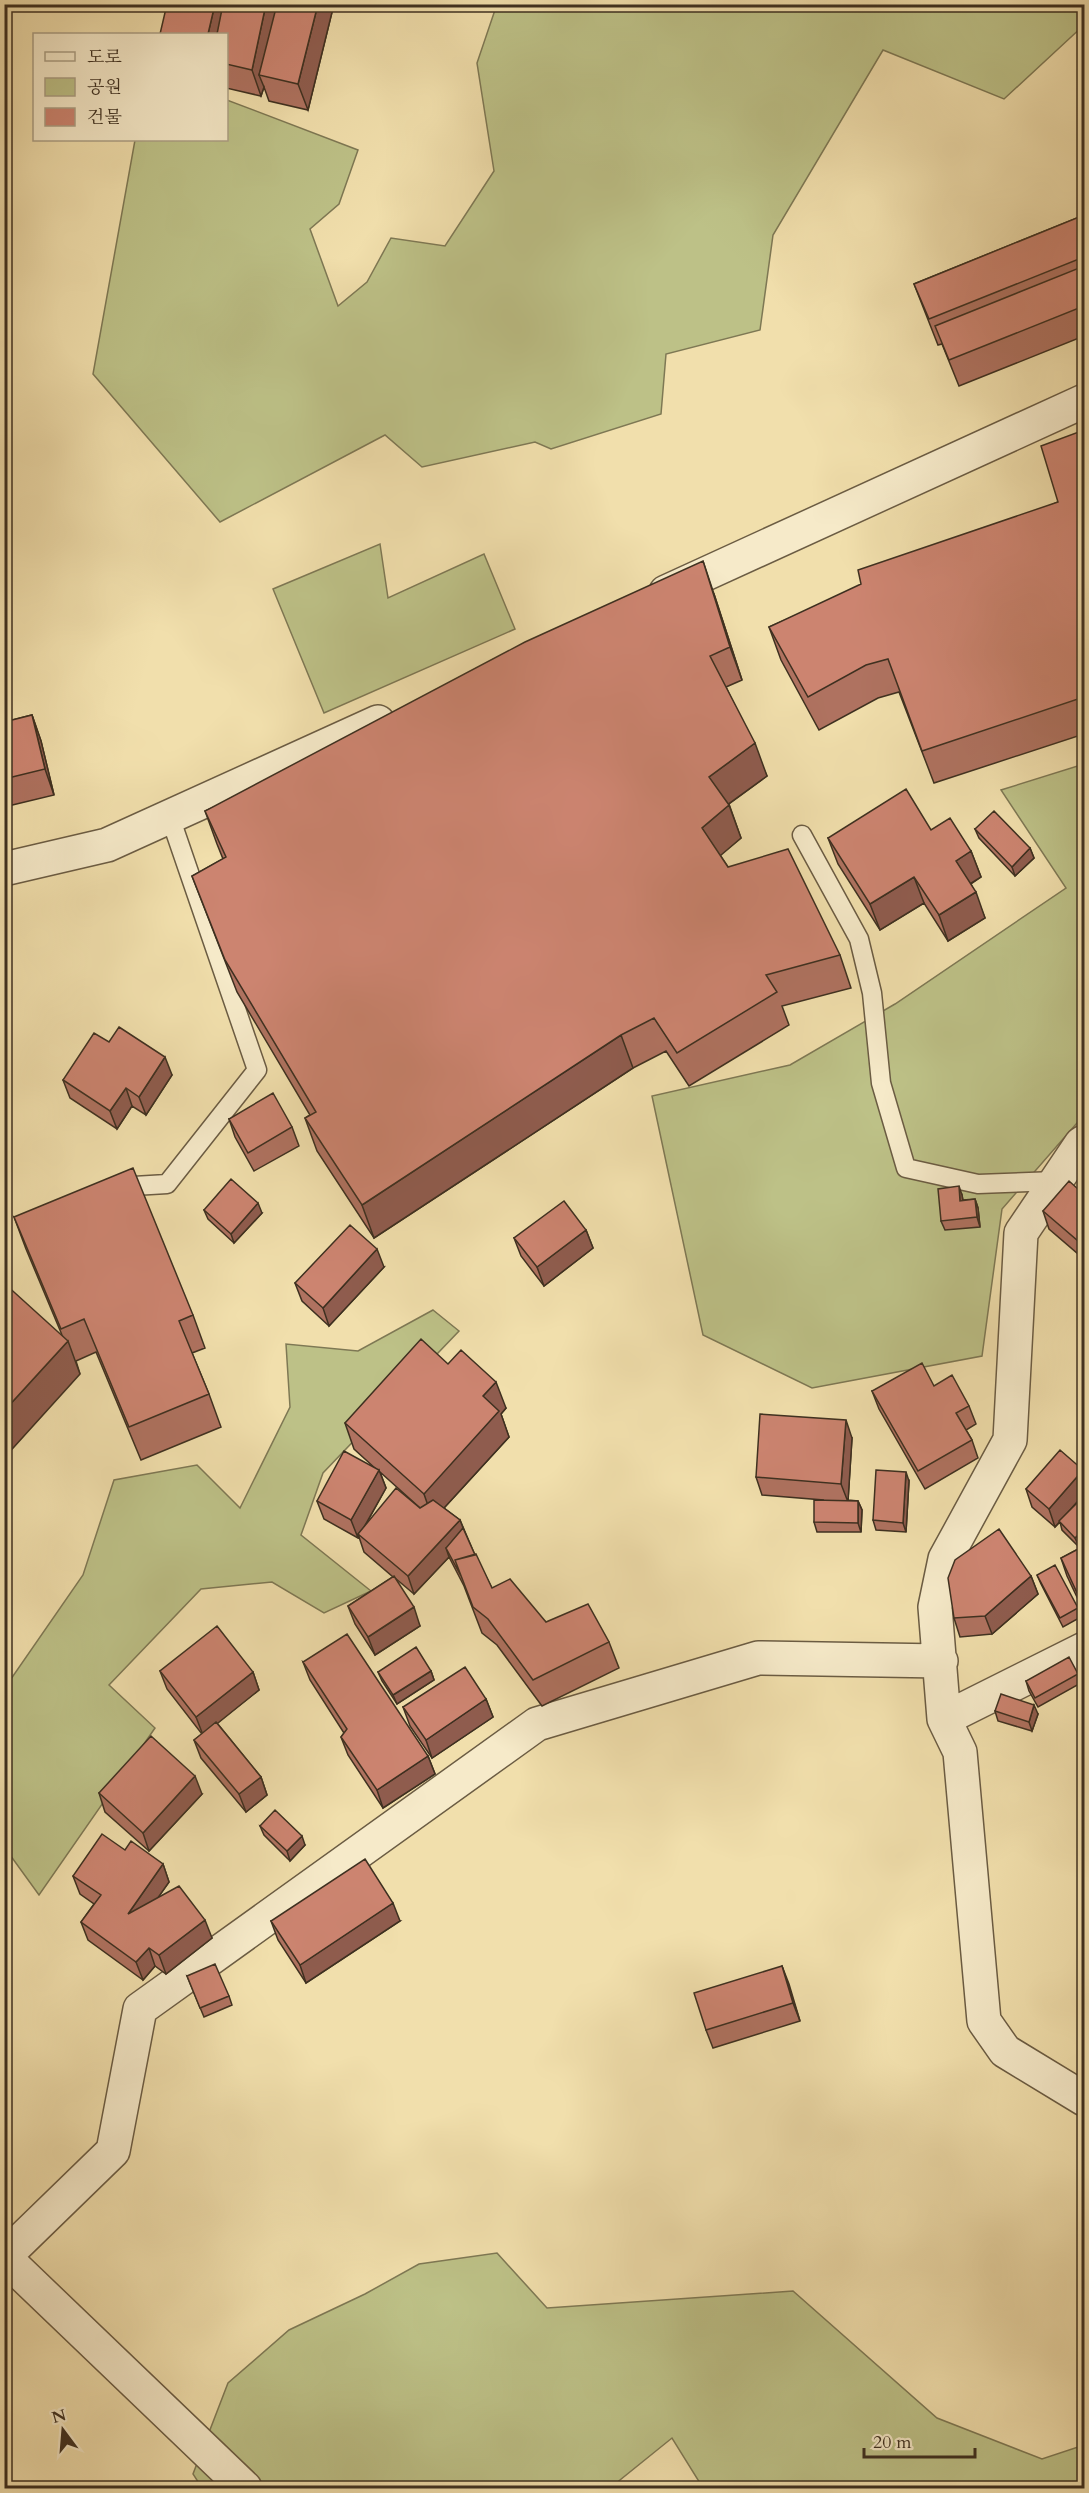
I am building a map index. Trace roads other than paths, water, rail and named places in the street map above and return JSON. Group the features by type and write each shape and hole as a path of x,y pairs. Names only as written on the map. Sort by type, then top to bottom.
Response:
{"street":[{"path":"638,604 1084,401"},
{"path":"4,869 107,845 409,708"},
{"path":"1084,1142 1021,1233 1010,1440 945,1559 935,1606 944,1719 960,1752 984,2021 1005,2051 1084,2099"},
{"path":"944,1719 1084,1649"},
{"path":"245,2488 4,2257 113,2151 140,2009 537,1724 758,1658 940,1661"}],"lane":[{"path":"95,1188 167,1184 257,1070 170,817"},
{"path":"802,836 859,939 872,993 881,1083 906,1168 978,1184 1056,1181"}]}
